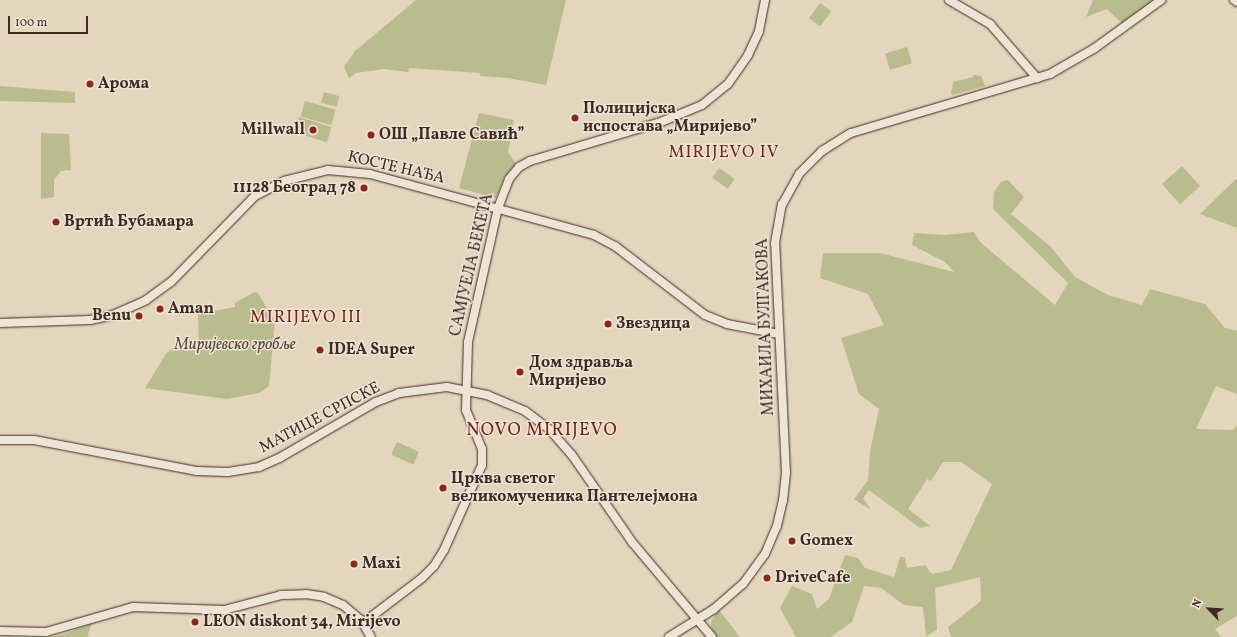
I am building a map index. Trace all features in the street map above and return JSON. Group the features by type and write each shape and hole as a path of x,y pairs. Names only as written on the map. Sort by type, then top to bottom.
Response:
{"street":[{"name":"САМЈУЕЛА БЕКЕТА","path":"363,623 422,578 434,566 444,550 479,472 483,453 466,415 468,335 498,208 509,179 526,162 661,122 699,107 719,93 733,79 754,42 765,0"},
{"path":"949,0 990,24 1036,78"},
{"name":"МИХАИЛА БУЛГАКОВА","path":"668,637 714,608 739,588 756,568 771,542 781,511 786,468 779,334 776,231 782,204 790,187 808,164 822,151 851,132 1036,78 1063,68 1091,51 1161,0"},
{"name":"КОСТЕ НАЂА","path":"0,323 99,319 146,300 175,278 255,196 299,175 328,170 360,172 498,208 605,240 705,315 727,324 779,334"},
{"name":"МАТИЦЕ СРПСКЕ","path":"0,440 34,440 196,471 228,472 259,467 281,457 386,397 433,388 466,390 512,404 550,430 572,455 632,542 710,634"},
{"path":"0,631 46,632 133,607 224,610 281,595 301,594 320,596 336,601 363,623 371,637"},
{"path":"710,634 707,620 714,608"}],"green space":[{"path":"416,0 566,0 546,85 508,78 480,76 480,73 409,68 408,72 384,69 356,73 349,78 344,67 355,51"},
{"path":"1093,0 1160,0 1126,27 1107,9 1086,17"},
{"path":"820,3 831,11 820,27 809,18"},
{"path":"907,47 912,63 890,70 885,54"},
{"path":"973,75 981,76 985,86 953,95 951,93 953,82 973,77"},
{"path":"0,86 75,92 75,103 0,101"},
{"path":"324,92 339,96 337,107 321,103"},
{"path":"305,101 336,110 331,125 301,116"},
{"path":"479,113 514,120 508,152 516,164 505,176 496,198 459,188"},
{"name":"Millwall","path":"299,117 332,127 327,142 294,132"},
{"path":"41,133 69,134 71,170 61,171 54,180 54,197 41,199"},
{"path":"1182,166 1200,186 1180,204 1162,184"},
{"path":"719,168 735,179 728,189 712,178"},
{"path":"1237,178 1237,228 1200,214"},
{"path":"1008,180 1024,197 1011,214 1051,247 1075,277 1108,295 1142,305 1150,289 1205,304 1225,328 1237,331 1237,394 1216,386 1196,429 1233,430 1237,425 1237,616 1215,629 1221,637 951,637 948,627 981,601 980,577 935,588 937,630 926,636 923,607 904,605 881,588 864,586 852,622 831,637 796,637 780,608 792,586 812,594 817,609 829,599 845,555 858,558 865,568 894,577 900,557 905,557 907,568 925,565 932,574 951,570 992,484 961,462 943,462 931,481 927,479 908,509 930,526 920,528 869,490 863,498 871,510 854,499 868,480 870,452 879,409 859,394 841,338 884,325 868,294 820,278 823,253 880,253 954,272 945,262 912,245 914,233 946,235 974,232 980,242 1055,305 1068,283 993,209 994,192 1001,182"},
{"name":"Миријевско гробље","path":"254,292 258,293 275,322 269,386 259,393 227,399 145,388 166,354 174,347 199,351 198,314 235,307 235,303"},
{"path":"397,442 419,452 413,465 391,455"},
{"path":"719,610 740,637 716,637 711,627 711,621"},
{"path":"92,623 87,637 48,637 65,634"}],"place":[{"name":"Арома","path":"90,84"},
{"name":"Полицијска испостава „Миријево”","path":"575,118"},
{"name":"Millwall","path":"313,130"},
{"name":"ОШ „Павле Савић”","path":"371,135"},
{"name":"11128 Београд 78","path":"364,188"},
{"name":"Вртић Бубамара","path":"56,222"},
{"name":"Aman","path":"160,309"},
{"name":"Benu","path":"139,316"},
{"name":"Звездица","path":"608,324"},
{"name":"IDEA Super","path":"320,350"},
{"name":"Дом здравља Миријево","path":"520,372"},
{"name":"Црква светог великомученика Пантелејмона","path":"443,488"},
{"name":"Gomex","path":"792,541"},
{"name":"Maxi","path":"354,564"},
{"name":"DriveCafe","path":"767,578"},
{"name":"LEON diskont 34, Mirijevo","path":"195,622"}],"district":[{"name":"MIRIJEVO IV","path":"724,153"},
{"name":"MIRIJEVO III","path":"306,318"},
{"name":"NOVO MIRIJEVO","path":"542,431"}]}
